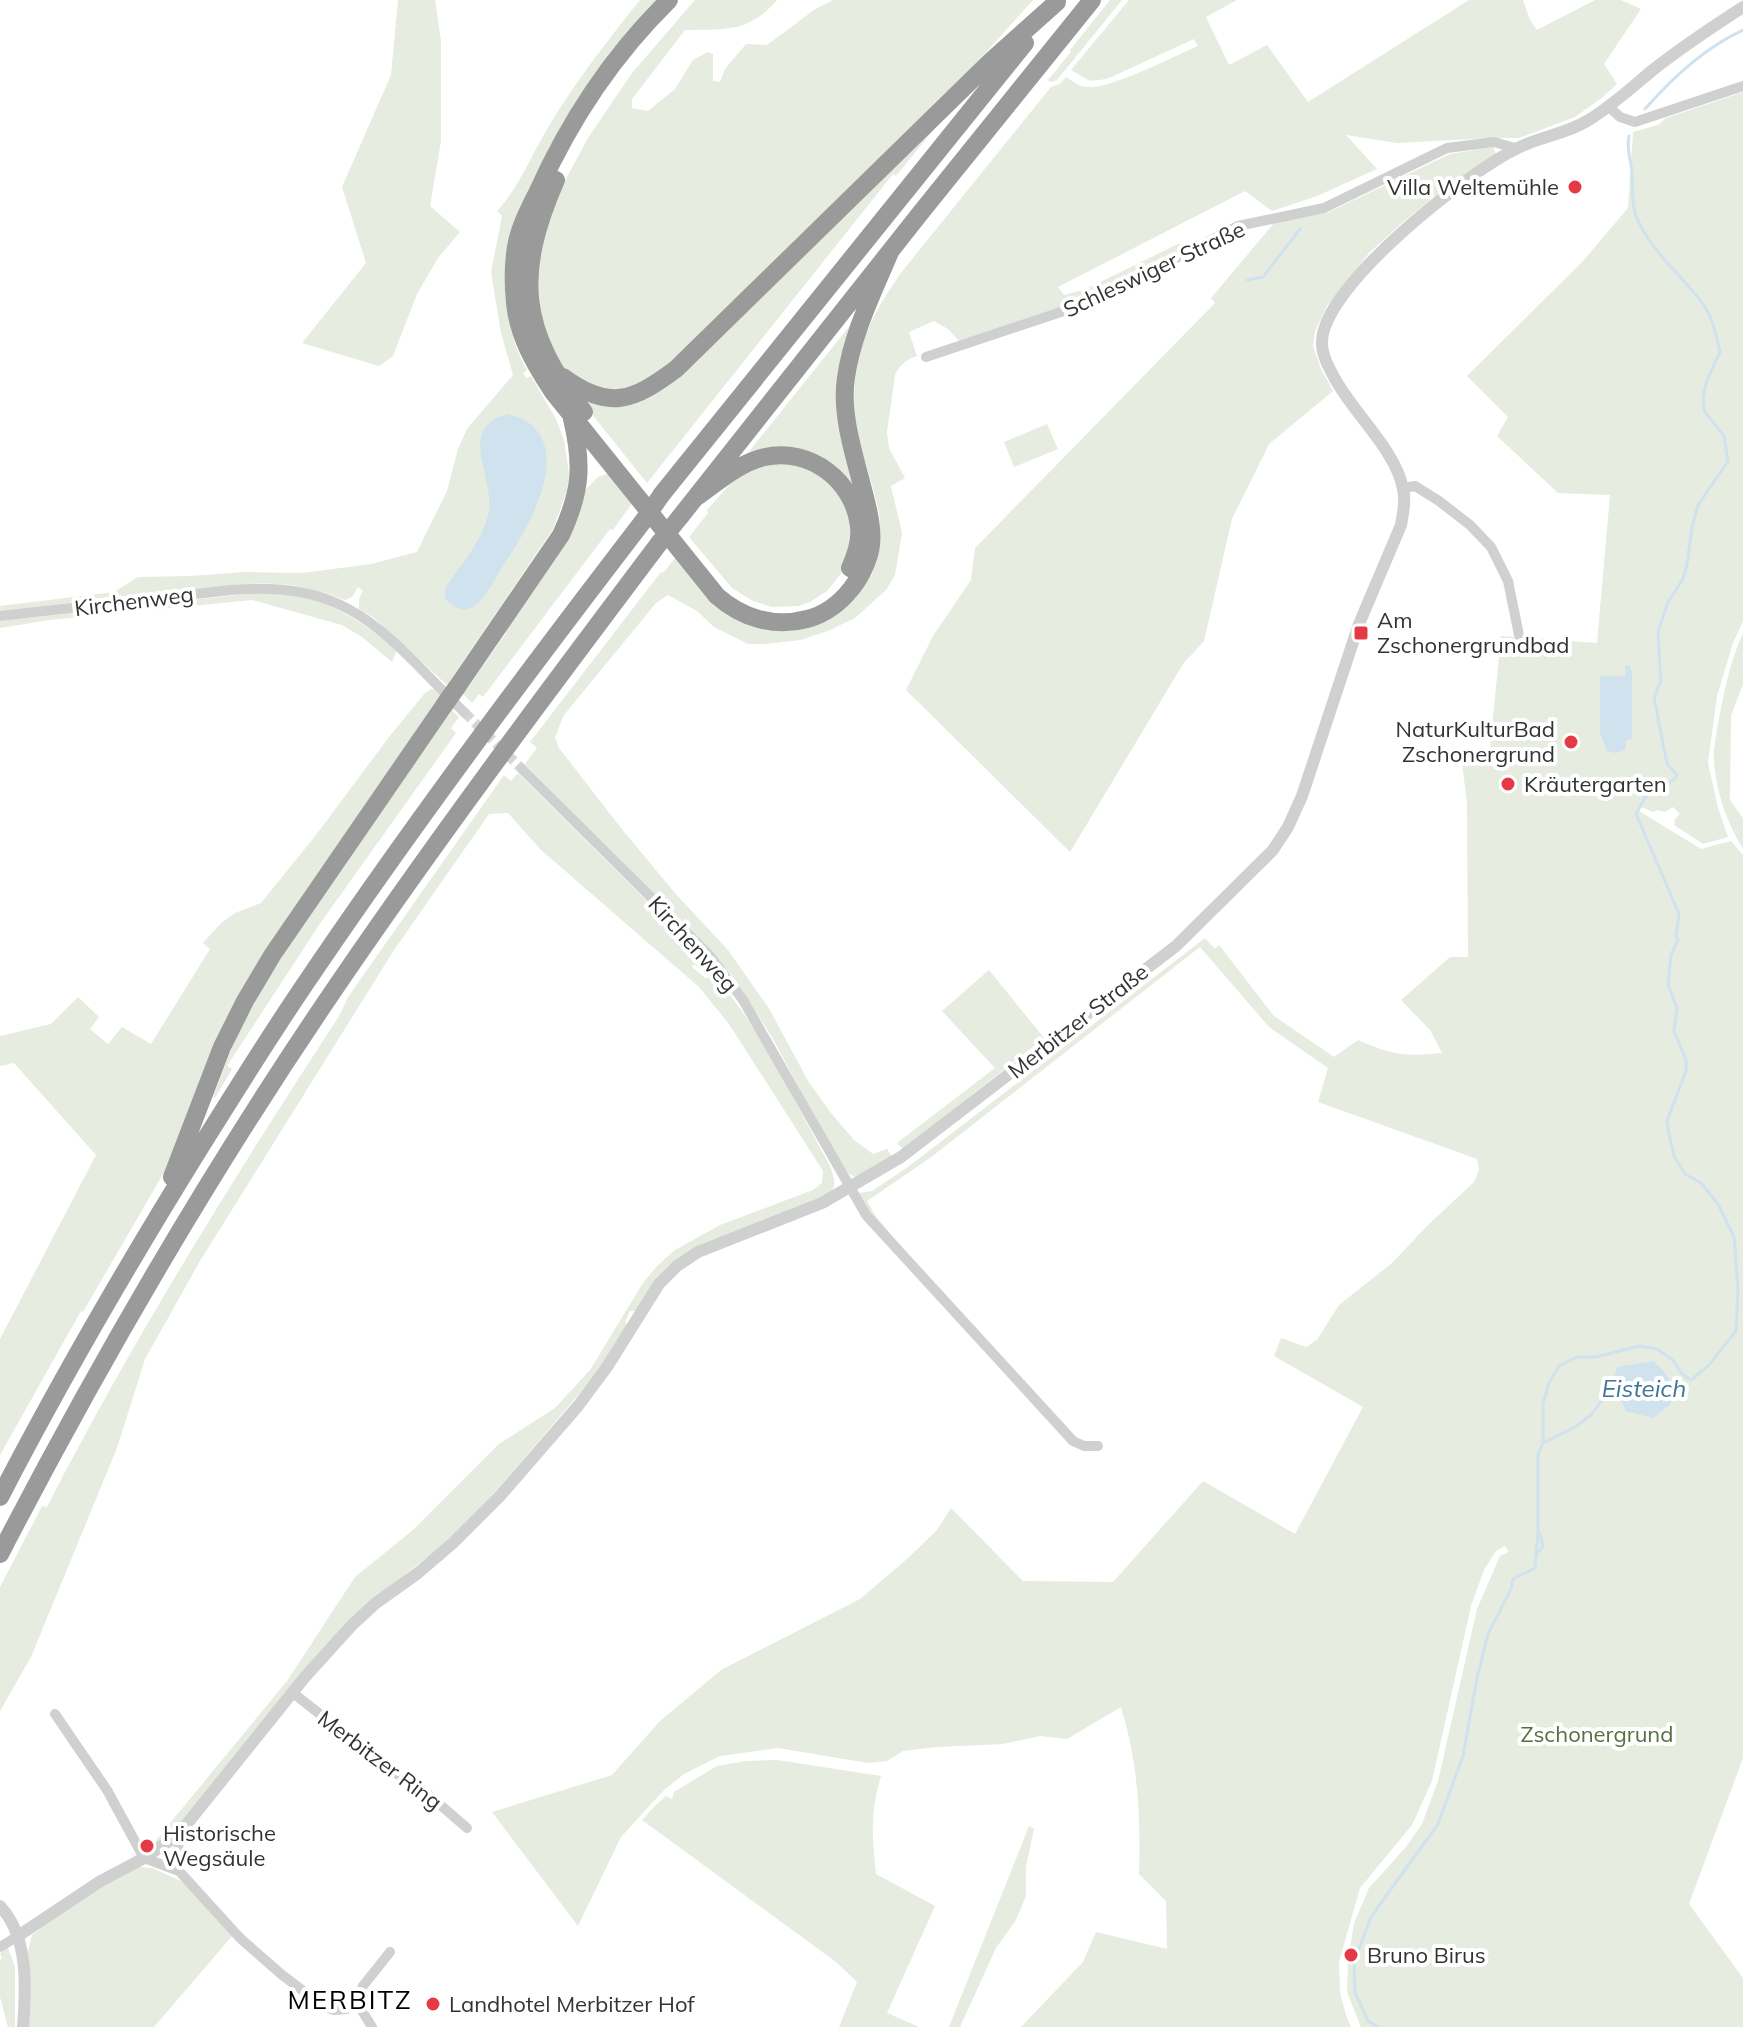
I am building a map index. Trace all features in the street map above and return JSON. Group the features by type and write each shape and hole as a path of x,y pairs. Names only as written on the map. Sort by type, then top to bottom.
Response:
{"highway":[{"path":"669,0 654,14 592,93 550,164 517,241 515,305 522,333 536,366 572,416 717,596 735,610 767,622 791,623 811,618 837,603 857,581 869,554 871,533 868,511 846,415 845,380 862,320 890,252"},
{"path":"686,0 647,40 601,101 564,163 542,214 531,255 528,289 532,316 538,335 572,397 718,580 741,600 772,611 810,606 835,590 849,570 859,527 853,503 834,476 801,457 780,455 751,461 695,498"},
{"path":"0,1554 99,1368 167,1253 319,1012 432,847 660,542 1092,0"},
{"path":"558,373 596,396 615,399 634,396 651,388 676,369 991,61 1058,1"},
{"path":"0,1497 77,1354 157,1217 297,995 394,855 497,712 662,494 1058,1"},
{"path":"157,1217 222,1047 245,1001 273,954 561,535 573,509 579,483 580,458 572,416"}],"street":[{"path":"1519,635 1508,581 1491,547 1470,525 1439,501 1415,486 1403,488 1393,463 1337,384 1325,360 1322,342 1324,328 1341,299 1380,252 1442,198 1515,148 1585,122 1701,34 1743,7"},
{"path":"1608,106 1620,117 1635,122 1743,86"},
{"name":"Schleswiger Straße","path":"926,357 1091,302 1238,226 1324,208 1447,148 1494,142 1515,148"},
{"name":"Merbitzer Straße","path":"293,1693 353,1624 453,1543 500,1496 578,1406 607,1367 659,1284 677,1266 698,1252 822,1203 901,1157 1176,946 1273,850 1302,796 1359,624 1401,525 1405,506 1403,488"},
{"name":"Kirchenweg","path":"0,616 258,587 291,589 323,597 373,623 464,712"},
{"name":"Kirchenweg","path":"522,769 710,956 743,1000 849,1189"},
{"path":"849,1189 866,1215 1073,1441 1084,1446 1098,1446"},
{"path":"0,1947 178,1835 293,1693"},
{"name":"Merbitzer Ring","path":"293,1693 394,1772 423,1790 467,1828"},
{"path":"55,1714 107,1790 144,1858 179,1871 240,1938 324,2007 347,2009 390,1952"},
{"path":"178,1835 179,1871"},
{"path":"0,1906 18,1936 23,1968 23,2027"},
{"path":"356,2001 372,2027"}],"green space":[{"path":"398,0 435,0 441,41 441,141 430,206 460,232 438,258 417,294 393,356 379,366 302,343 366,263 342,187 391,75"},
{"path":"640,0 661,0 651,8 506,254 505,284 510,328 527,370 523,373 526,378 531,376 556,419 564,440 569,474 567,491 553,529 447,685 374,618 359,609 363,591 358,587 352,597 345,600 293,585 259,583 0,612 0,606 114,592 138,577 302,573 371,564 417,552 447,491 458,449 467,429 513,375 501,333 491,272 502,216 497,211 519,181 570,93"},
{"path":"695,0 777,0 767,11 746,24 724,29 685,30 632,99 632,108 648,111 675,89 693,60 708,52 713,54 713,81 720,82 725,69 746,44 767,45 814,10 833,0 1033,0 980,59 650,384 602,393 569,375 562,365 544,331 535,274 554,201 588,138 632,73"},
{"path":"1110,0 1122,0 1057,80 1050,82 1048,80"},
{"path":"1129,0 1237,0 1206,17 1229,65 1267,45 1308,102 1469,0 1523,0 1537,30 1595,0 1621,0 1641,9 1604,64 1617,84 1575,117 1519,138 1397,143 1346,135 1377,169 1317,196 1272,211 1245,191 1058,287 1064,295 1086,289 1178,244 1187,248 1093,298 960,342 948,329 934,321 909,332 917,356 904,363 895,375 887,432 889,448 905,478 891,486 902,533 895,575 886,590 855,618 830,630 801,640 764,644 748,644 714,627 697,611 668,595 656,603 564,715 555,737 559,748 674,892 728,950 770,1010 808,1081 831,1113 854,1140 873,1154 887,1149 892,1157 857,1177 846,1171 838,1161 772,1037 731,974 525,764 537,748 530,742 661,572 677,556 713,600 790,628 872,576 880,521 854,410 857,367 869,327 900,274 1051,87 1060,84 1066,77 1085,87 1112,83 1198,46 1194,39 1107,79 1090,81 1071,70"},
{"name":"Zschonergrund","path":"1743,92 1743,621 1717,696 1708,763 1728,837 1703,844 1674,825 1680,814 1673,807 1665,812 1653,812 1641,807 1639,811 1701,849 1731,841 1743,855 1743,1758 1689,1904 1743,1978 1743,2027 1361,2027 1347,1992 1354,1923 1369,1888 1422,1824 1438,1781 1477,1609 1500,1556 1509,1552 1505,1546 1496,1551 1484,1570 1471,1606 1432,1781 1412,1825 1360,1888 1339,1962 1340,1993 1351,2027 1021,2027 1083,1962 1096,1932 1167,1949 1166,1901 1139,1874 1137,1790 1121,1707 1067,1739 1040,1736 1003,1744 903,1751 887,1761 868,1763 778,1748 720,1756 684,1774 664,1790 621,1837 578,1926 492,1812 612,1775 660,1721 721,1670 860,1599 937,1530 951,1508 1023,1581 1113,1582 1203,1481 1295,1534 1363,1407 1274,1356 1281,1338 1306,1347 1317,1340 1339,1305 1392,1263 1474,1182 1479,1170 1477,1159 1318,1102 1328,1068 1269,1027 1200,947 930,1158 867,1201 897,1242 867,1214 858,1196 859,1193 872,1191 908,1167 1205,938 1215,949 1219,945 1274,1016 1334,1057 1358,1040 1399,1054 1442,1053 1430,1030 1401,1000 1450,957 1468,957 1467,804 1461,754 1489,758 1501,636 1597,643 1610,495 1558,493 1497,436 1508,417 1467,376 1583,261 1628,208 1633,132"},
{"path":"949,111 896,176 893,174 647,483 591,413 580,394 627,402"},
{"path":"1493,147 1496,154 1435,196 1369,253 1327,306 1315,331 1313,346 1333,391 1269,444 1232,519 1204,641 1183,664 1070,852 906,690 933,636 971,580 975,548 1215,303 1211,298 1275,222 1329,212 1450,154"},
{"path":"856,318 848,343 860,502 828,466 743,459"},
{"path":"1047,424 1058,449 1014,467 1004,442"},
{"path":"788,460 830,479 854,524 847,566 827,591 799,606 772,607 753,601 732,588 689,537 708,513 707,510 740,473"},
{"path":"613,474 633,502 483,697 479,694 472,703 463,694 506,633 504,630 585,490 598,477"},
{"path":"256,593 302,597 346,614 397,650 392,662 342,625 252,600 49,620 0,628 0,621"},
{"path":"1743,633 1743,684 1731,716 1730,800 1743,818 1743,848 1723,806 1714,756 1727,681"},
{"path":"431,689 440,695 269,947 174,1155 0,1455 0,1339 96,1155 14,1063 0,1066 0,1036 51,1024 78,997 99,1017 90,1029 108,1044 122,1027 151,1044 210,949 203,943 235,913 261,903 389,737"},
{"path":"452,710 459,717 451,728 456,733 319,925 227,1066 232,1069 213,1097 236,1037 279,958"},
{"path":"518,773 710,965 707,971 694,964 692,967 705,978 719,979 760,1037 830,1166 833,1188 828,1195 675,1260 636,1311 630,1311 625,1322 628,1325 602,1365 497,1490 448,1541 372,1600 171,1834 153,1848 157,1839 287,1681 355,1577 413,1530 499,1444 555,1408 590,1370 643,1283 657,1266 675,1250 720,1225 813,1190 822,1183 823,1171 729,1024 699,987 541,850 508,813 489,814 394,950 200,1261 145,1359 117,1448 31,1657 0,1711 0,1587 42,1506 47,1507 150,1319 348,997 504,775 511,781"},
{"path":"989,970 1044,1038 903,1149 897,1143 995,1068 942,1011"},
{"path":"777,1760 881,1776 873,1825 876,1874 935,1906 887,2013 919,2027 839,2027 857,1982 836,1962 642,1820 666,1796 672,1799 674,1792 717,1766"},
{"path":"1029,1826 1034,1829 1026,1867 1026,1896 1016,1920 996,1948 960,2027 949,2027"},
{"path":"138,1867 152,1868 183,1882 233,1935 154,2027 28,2027 28,1951 32,1935 79,1899"},
{"path":"8,1948 15,1967 15,2027 8,2027 0,1997 0,1953"}],"water":[{"path":"508,414 525,420 540,434 546,452 541,494 522,536 488,591 475,606 460,609 445,598 445,589 476,544 488,515 489,501 480,442 483,430 492,421"},
{"path":"1625,665 1629,665 1632,672 1632,739 1626,740 1625,750 1616,753 1607,751 1600,733 1600,676 1625,676"},
{"name":"Eisteich","path":"1653,1361 1667,1375 1672,1390 1671,1404 1653,1418 1626,1411 1613,1383 1617,1367"}],"waterway":[{"path":"1645,109 1690,64 1743,30"},
{"path":"1378,2027 1368,2021 1355,1992 1354,1962 1371,1917 1438,1824 1463,1756 1488,1634 1513,1579 1535,1568 1538,1454 1543,1443 1543,1404 1549,1383 1559,1366 1577,1357 1596,1357 1639,1346 1657,1349 1674,1361 1681,1373 1691,1380 1709,1365 1736,1331 1738,1289 1734,1237 1718,1204 1701,1183 1685,1174 1674,1156 1669,1134 1667,1121 1686,1071 1686,1060 1674,1031 1677,1008 1668,985 1671,955 1678,940 1679,914 1636,814 1650,792 1672,782 1677,775 1667,764 1654,697 1661,681 1658,632 1668,602 1683,579 1698,505 1728,461 1724,436 1704,411 1707,380 1720,352 1708,312 1657,250 1636,216 1629,136"},
{"path":"1247,280 1263,277 1300,229"},
{"path":"1543,1443 1575,1427 1592,1414 1614,1383"},
{"path":"1536,1554 1543,1547 1540,1534"}],"tunnel":[{"path":"464,712 522,769"}],"place":[{"name":"Villa Weltemühle","path":"1575,187"},
{"name":"Am Zschonergrundbad","path":"1361,633"},
{"name":"NaturKulturBad Zschonergrund","path":"1571,742"},
{"name":"Kräutergarten","path":"1508,784"},
{"name":"Historische Wegsäule","path":"147,1846"},
{"name":"Bruno Birus","path":"1351,1955"},
{"name":"Landhotel Merbitzer Hof","path":"433,2004"}],"district":[{"name":"MERBITZ","path":"350,2000"}]}
